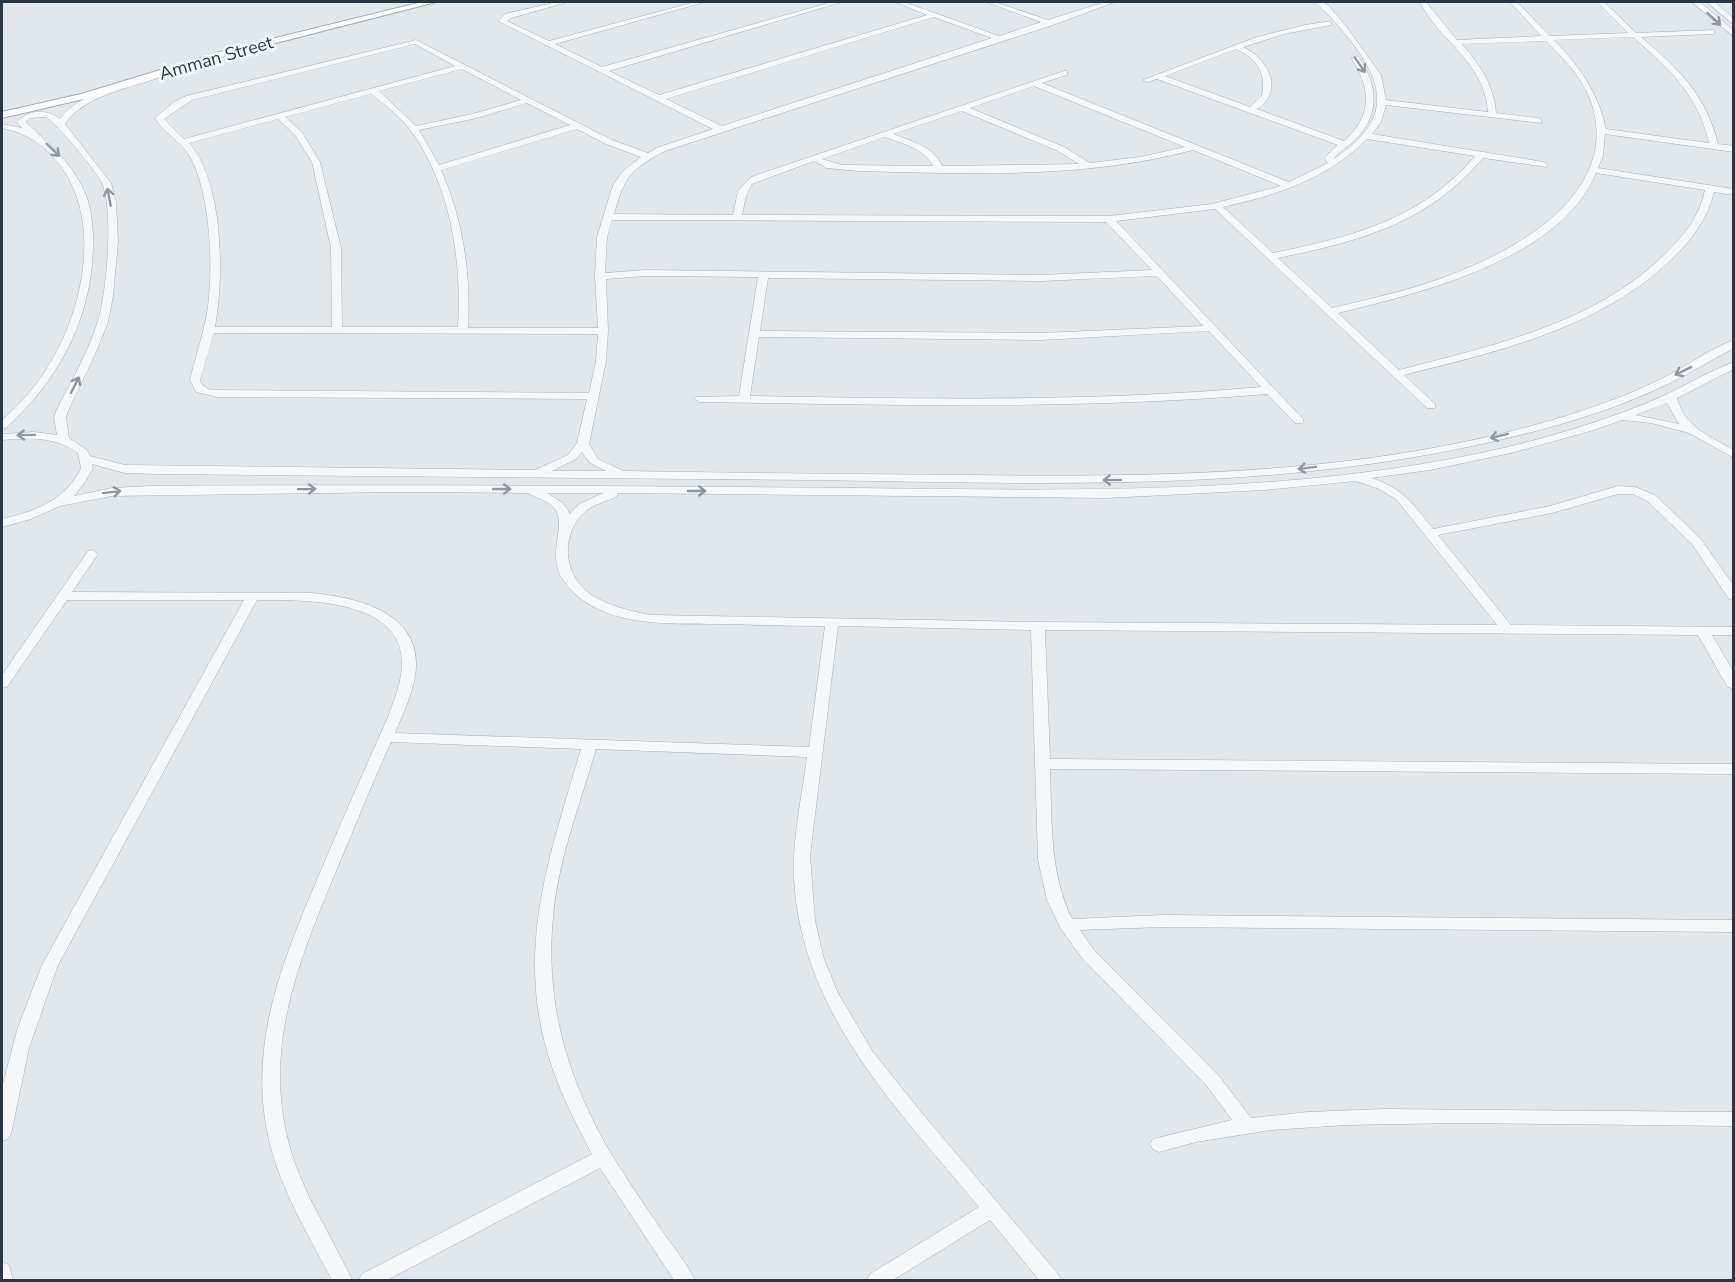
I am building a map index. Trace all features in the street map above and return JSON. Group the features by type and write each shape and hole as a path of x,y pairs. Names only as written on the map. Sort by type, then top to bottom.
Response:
{"main road":[{"name":"Amman Street","path":"2,108 81,89 211,49 403,2"},
{"name":"Amman Street","path":"2,116 64,102 171,69 431,2"}],"street":[{"path":"564,2 502,20 721,129"},
{"path":"548,44 701,2"},
{"path":"602,70 838,2"},
{"path":"898,2 1002,39"},
{"path":"989,2 1050,23"},
{"path":"1077,2 1094,7"},
{"path":"529,475 563,463 579,451 583,444 601,361 603,331 600,253 607,218 621,178 631,167 647,156 721,129 1111,2"},
{"path":"607,218 1109,219 1216,205 1288,185 1334,164 1353,151 1378,119 1383,102 1382,84 1373,67 1330,11 1317,2 1315,6 1362,66 1369,79 1372,92 1370,112 1362,126 1328,158 1334,164"},
{"path":"1423,2 1440,26 1482,73 1493,102 1492,115"},
{"path":"1330,312 1423,287 1498,257 1543,229 1580,195 1600,155 1602,131 1595,99 1568,61 1513,2"},
{"path":"1600,2 1633,34 1676,69 1691,88 1703,107 1712,129 1714,147"},
{"path":"1696,2 1734,35"},
{"path":"1711,2 1734,23"},
{"path":"659,98 934,15"},
{"path":"1148,80 1238,47 1301,27 1328,22"},
{"path":"1454,42 1711,32"},
{"path":"594,396 212,394 198,388 195,380 209,330 216,285 210,208 202,174 192,152 184,142 160,122 159,118 177,104 194,97 405,43 420,43 576,126 616,145 647,156"},
{"path":"1238,47 1257,56 1268,78 1266,98 1263,104 1251,110"},
{"path":"184,142 463,66"},
{"path":"61,124 67,113 84,102 171,69"},
{"path":"737,219 743,189 748,182 1064,73"},
{"path":"1157,76 1345,144"},
{"path":"1034,83 1288,185"},
{"path":"372,90 398,112 413,129 435,169 462,261 465,295 463,332"},
{"path":"413,129 474,116 528,100"},
{"path":"1383,102 1538,121"},
{"path":"962,108 1068,153 1090,166"},
{"path":"2,426 30,402 54,368 81,301 86,275 90,232 86,208 76,181 60,157 21,122 28,116 48,114 61,124 106,183 111,202 113,242 104,316 92,350 60,418 64,440"},
{"path":"279,116 305,142 316,162 336,248 337,331"},
{"path":"2,126 33,135"},
{"path":"435,169 576,126"},
{"path":"1602,131 1734,149"},
{"path":"885,134 926,152 935,160 938,169"},
{"path":"1366,136 1544,165"},
{"path":"815,158 837,168 1032,169 1134,162 1194,147"},
{"path":"1271,256 1351,237 1416,211 1462,178 1481,155"},
{"path":"1594,170 1734,192"},
{"path":"1396,374 1481,352 1530,336 1609,302 1652,273 1694,229 1704,211 1710,188"},
{"path":"1216,205 1431,406"},
{"path":"1109,219 1299,422"},
{"path":"600,276 637,273 1041,278 1160,273"},
{"path":"744,399 763,276"},
{"path":"754,334 1056,337 1212,328"},
{"path":"209,330 603,331"},
{"path":"2,437 43,435 64,440 77,446 87,459 111,466 140,470 1098,480 1241,474 1368,460 1457,445 1536,426 1617,400 1672,376 1734,343"},
{"path":"55,503 112,492 150,490 524,489 1150,493 1234,489 1353,477 1504,450 1619,417 1671,396 1734,365"},
{"path":"700,399 1082,402 1178,399 1270,390"},
{"path":"1671,396 1677,414 1696,433"},
{"path":"1592,426 1594,420 1627,408 1626,403 1617,400"},
{"path":"1619,417 1664,422 1696,433 1734,455"},
{"path":"583,444 589,456 601,466 630,475"},
{"path":"2,523 22,518 55,503 77,486 84,477 87,459"},
{"path":"1400,496 1398,478 1406,469"},
{"path":"1353,477 1383,486 1400,496 1507,628"},
{"path":"524,489 551,499 565,516 562,561 572,584 583,594 612,610 631,615 673,620 1038,626 1734,631"},
{"path":"566,526 583,507 610,494 627,490"},
{"path":"1431,533 1596,498 1620,495 1634,497 1666,512 1702,548 1734,596"},
{"path":"2,684 92,554"},
{"path":"62,596 253,596 339,600 376,613 400,634 407,648 410,662 407,678 385,737 293,956 282,990 275,1024 272,1060 278,1133 288,1169 342,1281"},
{"path":"2,1134 8,1092 25,1028 50,965 253,596"},
{"path":"832,623 801,877 804,911 811,946 824,982 843,1023 870,1063 1051,1281"},
{"path":"1038,626 1047,874 1054,900 1067,925 1101,968 1213,1081 1245,1124"},
{"path":"1702,630 1734,686"},
{"path":"385,737 815,752"},
{"path":"590,744 550,890 542,968 547,1015 555,1052 571,1097 602,1158 685,1281"},
{"path":"1043,764 1734,769"},
{"path":"1067,925 1173,921 1734,926"},
{"path":"1159,1144 1245,1124 1348,1117 1734,1119"},
{"path":"369,1281 602,1158"},
{"path":"877,1281 992,1209"},
{"path":"2,1271 3,1281"}]}
